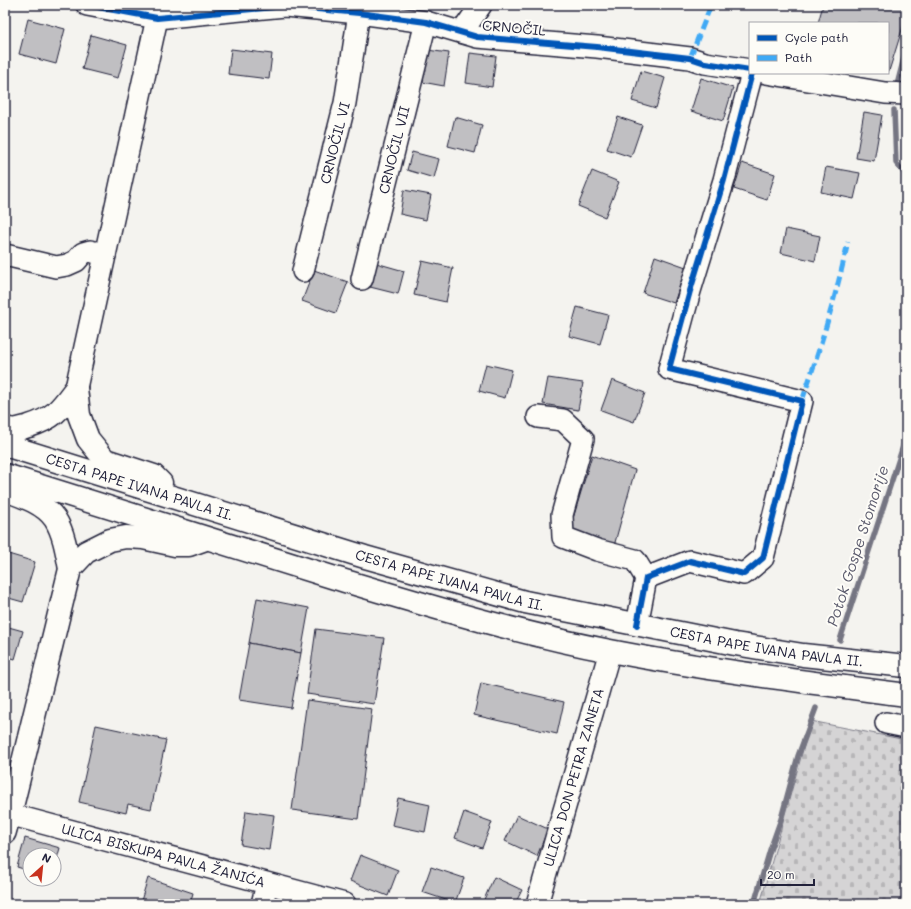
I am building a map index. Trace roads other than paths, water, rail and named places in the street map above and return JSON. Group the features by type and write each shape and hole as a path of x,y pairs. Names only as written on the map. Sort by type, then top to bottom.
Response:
{"main road":[{"path":"5,428 14,430 43,421 60,409 76,388"},
{"path":"76,388 79,415 88,439 105,460 154,476 180,500"},
{"name":"CESTA PAPE IVANA PAVLA II.","path":"5,445 365,557 525,602 637,626 735,644 803,655 906,666"},
{"name":"CESTA PAPE IVANA PAVLA II.","path":"5,475 205,539 442,610 520,630 610,651 718,669 906,695"},
{"path":"5,490 26,498 44,508 55,519 66,546 70,569 7,820"},
{"path":"70,569 86,552 110,540 126,537 143,538 175,545 189,545 205,539"}],"street":[{"name":"CRNOČIL","path":"88,5 157,18 185,10 285,5 426,22 477,37 597,47 690,58 705,63 749,70"},
{"path":"462,32 481,5"},
{"name":"CRNOČIL VI","path":"303,272 345,102 359,13"},
{"path":"76,388 157,18"},
{"name":"CRNOČIL VII","path":"362,279 426,22"},
{"path":"646,578 690,561 744,574 762,558 802,401 669,369 690,291 724,180 752,74"},
{"path":"772,74 885,93 906,94"},
{"path":"5,255 56,268 76,261 83,253 90,251 105,255"},
{"path":"538,416 563,420 583,439 562,515 563,537 597,550 635,560 646,578 637,626"},
{"name":"ULICA DON PETRA ZANETA","path":"537,904 610,651"},
{"name":"ULICA BISKUPA PAVLA ŽANIĆA","path":"7,820 345,904"},
{"path":"262,904 267,884"}],"waterway":[{"name":"Potok Gospe Stomorije","path":"897,85 906,50"},
{"name":"Potok Gospe Stomorije","path":"894,110 896,163 906,175"},
{"name":"Potok Gospe Stomorije","path":"840,640 906,437"},
{"name":"Potok Gospe Stomorije","path":"754,904 781,819 798,756 816,708"}]}
